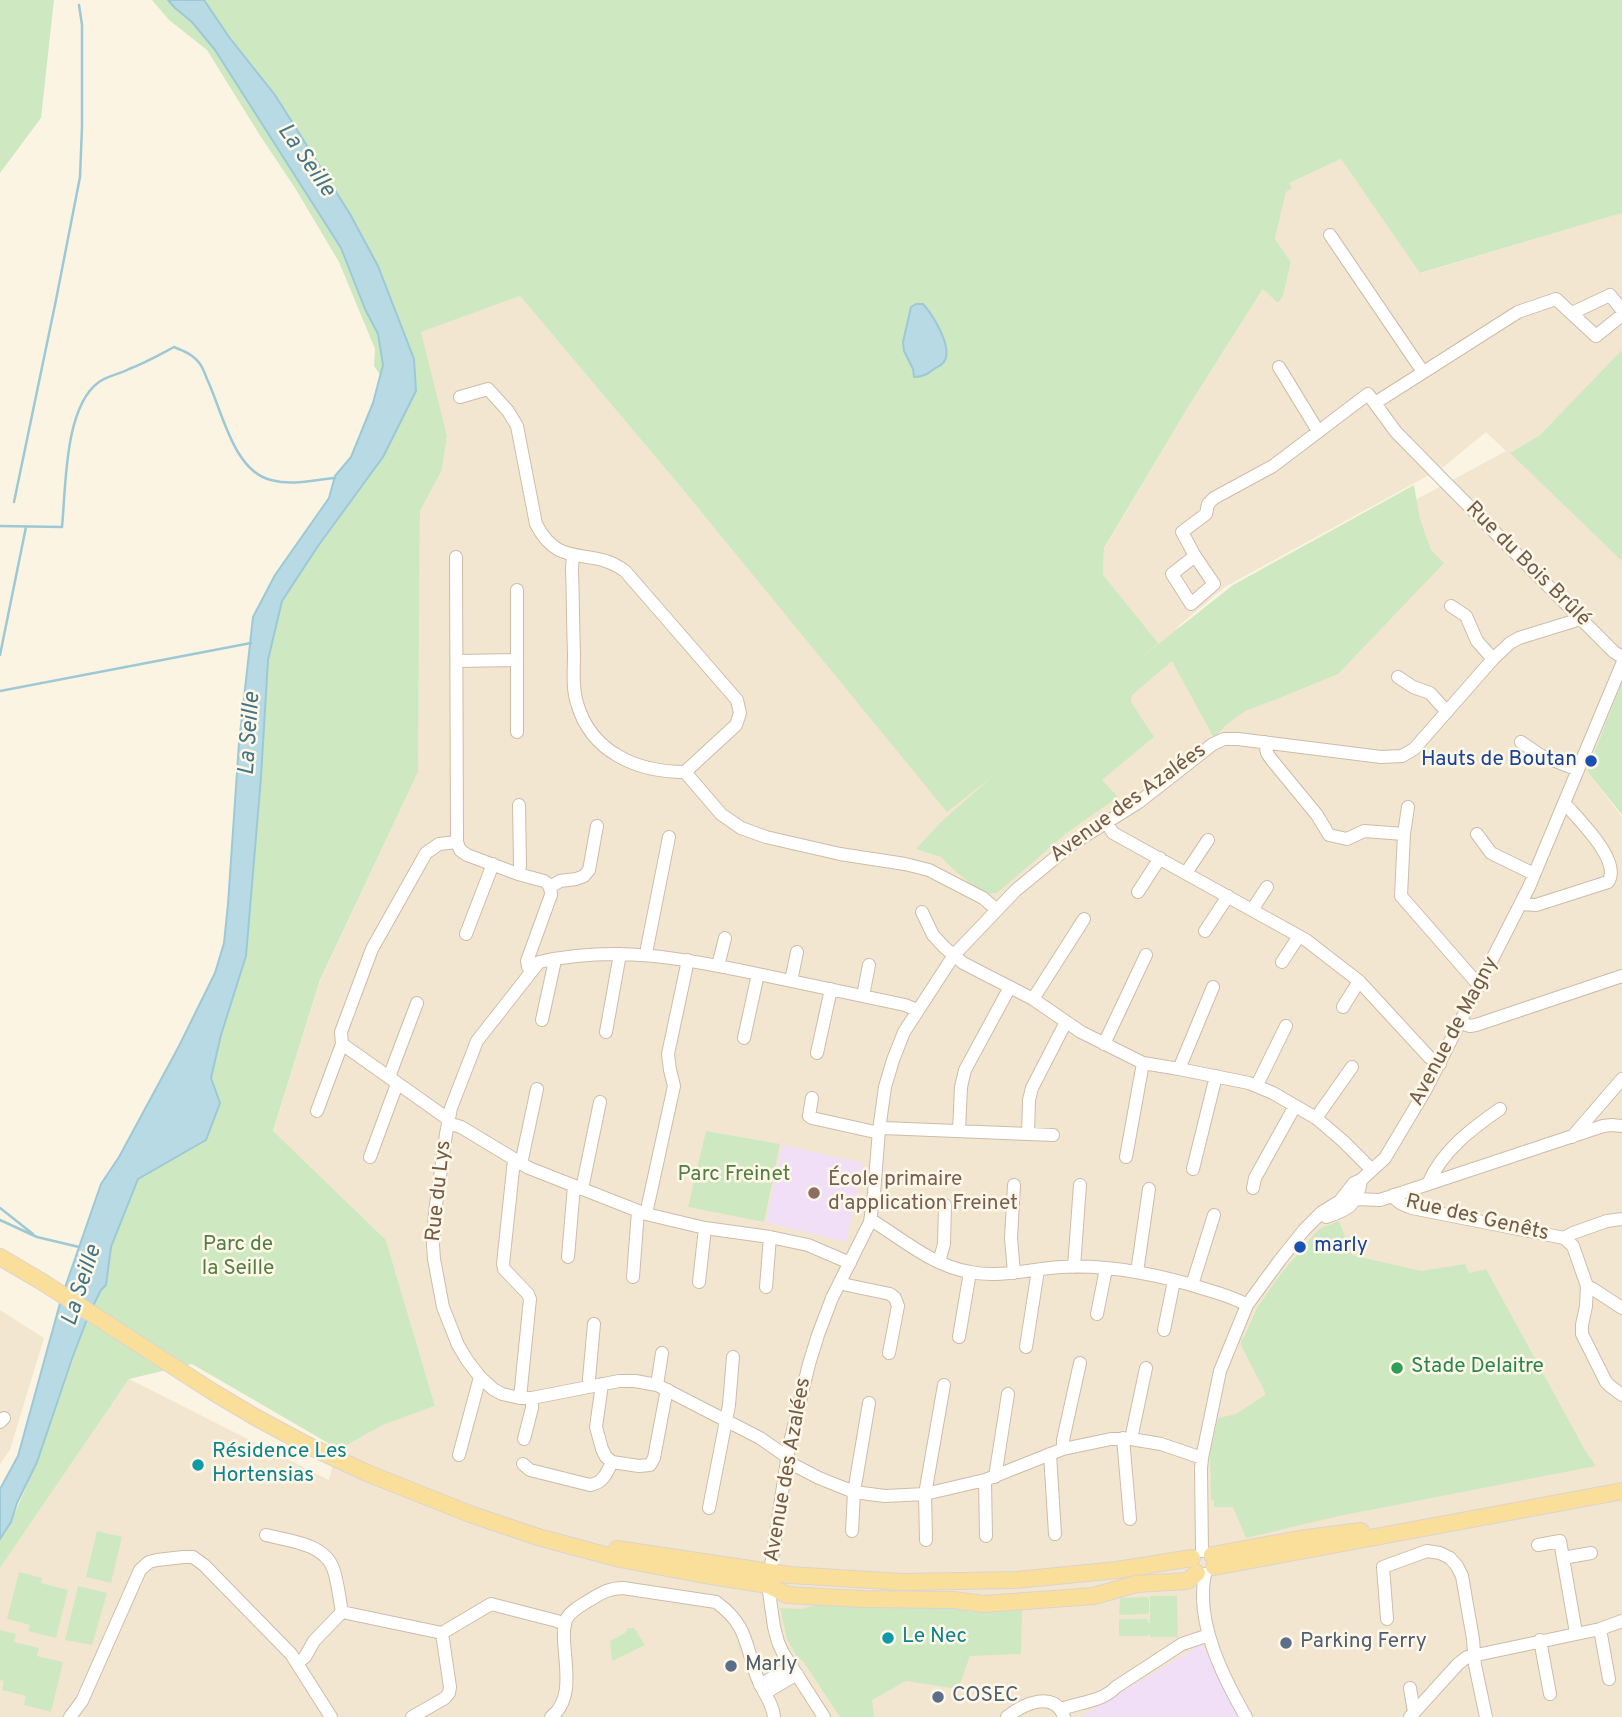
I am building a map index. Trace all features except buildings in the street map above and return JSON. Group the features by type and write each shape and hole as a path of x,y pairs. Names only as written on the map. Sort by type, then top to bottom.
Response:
{"main road":[{"path":"0,1257 255,1417 367,1473 525,1533 620,1559 699,1574 769,1579 828,1578 903,1582 1004,1581 1106,1572 1204,1563 1437,1526 1622,1491"},
{"path":"769,1579 787,1595 954,1600 984,1604 1094,1596 1136,1584 1187,1581 1204,1563"}],"street":[{"path":"1330,235 1423,372"},
{"path":"1572,313 1610,295 1622,310"},
{"path":"1195,556 1182,532 1206,514 1208,504 1214,498 1273,466 1368,394 1375,403 1518,312 1556,299 1596,336 1622,316"},
{"path":"1279,367 1318,431"},
{"path":"460,397 488,389 513,419 517,426 536,524 541,535 561,552 608,561 625,571 737,700 740,713 736,725 685,772 645,768 620,758 593,736 581,716 574,692 573,555"},
{"name":"Rue du Bois Brûlé","path":"1375,403 1396,432 1614,652 1622,657"},
{"path":"456,557 457,842 463,853 544,881 550,887 551,895 527,961 531,970 539,962 574,955 647,955 758,974 905,1005 917,1010"},
{"path":"517,590 517,732"},
{"path":"1451,606 1466,616 1477,641 1493,659"},
{"name":"Avenue des Azalées","path":"824,1717 783,1653 774,1628 769,1579 787,1458 815,1344 826,1313 870,1222 879,1129 885,1087 893,1060 904,1032 954,955 1016,890 1043,867 1072,844 1139,802 1219,741 1231,738 1381,757 1402,756 1414,750 1510,643 1579,617"},
{"path":"457,661 516,660"},
{"name":"Avenue de Magny","path":"1246,1717 1230,1687 1209,1635 1204,1610 1200,1469 1220,1371 1247,1305 1280,1260 1322,1212 1350,1197 1354,1183 1385,1158 1440,1065 1521,904 1622,664"},
{"path":"1398,677 1413,687 1430,693 1447,712"},
{"path":"1265,742 1270,760 1317,814 1329,835 1347,839 1364,831 1404,834"},
{"path":"1521,742 1534,749 1543,748 1579,767"},
{"path":"685,772 721,814 741,828 766,837 840,854 929,870 983,898 997,910"},
{"path":"518,874 519,805"},
{"path":"1521,904 1535,905 1608,882 1612,877 1613,870 1606,848 1569,807 1564,805"},
{"path":"1408,807 1401,896 1476,982 1481,984"},
{"path":"1105,822 1113,833 1299,936 1359,981 1429,1057 1440,1065"},
{"path":"550,887 560,881 584,877 589,870 597,826"},
{"path":"1477,834 1486,845 1494,846 1536,870"},
{"path":"647,955 669,837"},
{"path":"1186,873 1208,840"},
{"path":"317,1111 342,1044 341,1032 372,949 426,853 433,847 457,842"},
{"path":"1138,892 1160,858"},
{"path":"466,934 492,864"},
{"path":"1252,910 1267,887"},
{"path":"1205,931 1228,897"},
{"path":"922,912 933,935 963,963 1033,999 1081,1032 1143,1063 1257,1085 1316,1118 1372,1170"},
{"path":"1033,999 1084,919"},
{"path":"1282,962 1299,936"},
{"path":"718,966 725,939"},
{"path":"791,981 797,952"},
{"path":"606,1032 620,954"},
{"path":"1104,1044 1146,955"},
{"path":"542,1020 553,959"},
{"path":"633,1277 642,1212 674,1086 668,1054 688,960"},
{"path":"863,996 869,965"},
{"name":"Rue du Lys","path":"526,1398 502,1394 493,1389 467,1360 443,1307 433,1259 435,1212 448,1121 478,1041 531,970"},
{"path":"744,1038 758,974"},
{"path":"1461,1023 1476,1025 1622,976"},
{"path":"1343,1007 1359,981"},
{"path":"959,1131 961,1087 965,1070 1010,987"},
{"path":"1179,1069 1213,987"},
{"path":"817,1053 831,989"},
{"path":"370,1157 417,1003"},
{"path":"1028,1133 1032,1088 1066,1022"},
{"path":"1257,1085 1286,1026"},
{"path":"342,1044 448,1121 518,1162 578,1188 642,1212 705,1228 808,1245 850,1263"},
{"path":"1126,1157 1143,1063"},
{"path":"1316,1118 1352,1067"},
{"path":"1192,1169 1216,1076"},
{"path":"1572,1137 1622,1079"},
{"path":"524,1438 532,1408 526,1398 530,1299 504,1269 503,1264 518,1162 537,1089"},
{"path":"812,1098 809,1112 812,1118 875,1132 883,1128 1053,1135"},
{"path":"568,1257 578,1188 600,1102"},
{"path":"1252,1188 1295,1106"},
{"path":"1428,1184 1440,1162 1470,1129 1500,1110"},
{"path":"1350,1197 1380,1200 1603,1126 1622,1126"},
{"path":"1014,1185 1014,1273"},
{"path":"1074,1267 1080,1185"},
{"path":"1137,1272 1149,1189"},
{"name":"Rue des Genêts","path":"1393,1195 1402,1205 1412,1208 1564,1238 1573,1246 1587,1286 1583,1334 1606,1382 1622,1395"},
{"path":"939,1262 944,1244 945,1205"},
{"path":"1192,1285 1214,1214"},
{"name":"Rue des Genêts","path":"1564,1238 1608,1221 1622,1219"},
{"path":"870,1222 876,1223 909,1246 939,1262 970,1272 1014,1273 1074,1267 1137,1272 1192,1285 1235,1298 1247,1305"},
{"path":"699,1282 705,1228"},
{"path":"766,1287 771,1237"},
{"path":"1097,1314 1106,1269"},
{"path":"1026,1347 1038,1270"},
{"path":"959,1337 970,1272"},
{"path":"1164,1330 1174,1281"},
{"path":"841,1283 890,1294 895,1298 898,1306 889,1353"},
{"path":"1587,1286 1622,1308"},
{"path":"594,1324 589,1379 596,1385 596,1427 602,1449 612,1462 644,1467 650,1465 654,1458 666,1394 663,1387 662,1353"},
{"path":"709,1508 729,1405 733,1357"},
{"path":"1063,1449 1080,1363"},
{"path":"1130,1519 1127,1439 1146,1368"},
{"path":"459,1455 480,1377"},
{"path":"526,1398 635,1381 663,1387 760,1438 794,1465 819,1478 854,1492 898,1497 925,1494 990,1479 1063,1449 1097,1441 1127,1439 1161,1444 1202,1458"},
{"path":"926,1540 925,1494 944,1385"},
{"path":"986,1536 990,1479 1008,1394"},
{"path":"852,1531 854,1492 869,1403"},
{"path":"1050,1454 1055,1534"},
{"path":"523,1464 530,1470 590,1485 598,1483 606,1476 612,1462"},
{"path":"267,1535 307,1546 325,1556 335,1575 342,1612"},
{"path":"1538,1545 1560,1542 1576,1633"},
{"path":"1387,1619 1383,1567 1427,1551 1450,1558 1462,1576 1486,1717"},
{"path":"1563,1558 1591,1553"},
{"path":"70,1717 82,1701 140,1570 149,1562 187,1557 195,1558 204,1565 294,1659 331,1717"},
{"path":"551,1717 558,1711 565,1696 567,1618 578,1607 604,1591 616,1588 716,1602 744,1632 755,1674 774,1710 774,1717"},
{"path":"342,1612 442,1633 491,1604 565,1625"},
{"path":"294,1659 342,1612"},
{"path":"1415,1714 1467,1657 1600,1629 1622,1621"},
{"path":"1600,1629 1609,1679"},
{"path":"412,1717 449,1693 442,1633"},
{"path":"1007,1717 1024,1705 1035,1702 1052,1702 1063,1713 1109,1694 1182,1644 1209,1635"},
{"path":"1540,1640 1550,1694"},
{"path":"762,1689 794,1670"},
{"path":"1410,1688 1415,1714"}],"shaded area":[{"path":"1341,159 1421,273 1622,213 1622,355 1540,435 1514,451 1622,560 1622,682 1587,771 1622,817 1622,1717 0,1717 0,1568 129,1379 329,1480 336,1451 383,1425 435,1406 386,1240 273,1132 320,981 418,772 420,511 442,470 447,436 420,332 520,296 685,492 1103,575 1104,549 1190,404 1264,288 1278,303 1283,296 1291,262 1275,239 1288,183","holes":["1486,432 1506,451 1174,630 1225,587 1442,468"]},
{"name":"École primaire d'application Freinet","path":"782,1145 863,1163 846,1242 766,1222"},
{"path":"0,1310 44,1338 10,1450 0,1464"},
{"path":"1202,1644 1225,1692 1242,1717 1080,1717"}],"green space":[{"path":"0,0 54,0 41,118 0,173"},
{"name":"Parc de la Seille","path":"152,0 1622,0 1622,213 1420,273 1341,159 1289,183 1292,188 1286,192 1275,239 1291,262 1283,296 1278,303 1263,289 1104,548 1103,575 1158,643 1142,657 1233,585 1414,485 1420,519 1431,550 1444,563 1338,674 1245,711 1214,738 1172,661 1132,695 1131,702 1154,737 1102,780 1118,797 1068,832 997,893 983,894 941,857 916,849 941,822 994,775 947,812 685,492 520,296 421,332 447,436 442,470 420,511 418,772 320,980 273,1131 386,1240 435,1406 383,1425 336,1451 328,1443 192,1364 129,1379 0,1568 0,1539 11,1522 37,1462 89,1314 106,1285 111,1247 138,1179 206,1140 220,1103 211,1078 221,1035 246,956 268,660 282,600 405,413 374,366 375,349 339,262 295,188 207,50 169,20"},
{"path":"1622,350 1622,561 1510,453 1540,435"},
{"path":"1622,682 1622,815 1587,771"},
{"name":"Parc Freinet","path":"706,1131 780,1144 764,1222 688,1207"},
{"name":"Stade Delaitre","path":"1339,1221 1352,1255 1421,1271 1465,1264 1469,1273 1486,1269 1596,1466 1339,1516 1246,1538 1233,1507 1214,1507 1214,1501 1211,1500 1210,1454 1218,1418 1236,1414 1265,1395 1241,1340 1257,1308 1280,1275 1317,1231"},
{"path":"97,1531 122,1537 111,1583 86,1577"},
{"path":"19,1572 42,1578 41,1583 68,1590 56,1638 28,1631 30,1625 7,1619"},
{"path":"78,1586 107,1593 92,1645 65,1640"},
{"path":"1150,1596 1177,1596 1178,1637 1150,1637 1150,1634 1120,1636 1120,1619 1147,1619 1150,1625"},
{"path":"1147,1597 1147,1614 1120,1615 1120,1598"},
{"path":"824,1602 947,1607 972,1612 1022,1610 1021,1654 970,1656 958,1689 906,1681 872,1700 874,1717 840,1717 803,1661 798,1659 787,1639 780,1608 802,1609"},
{"path":"628,1628 634,1628 645,1645 612,1661 610,1641 625,1633"},
{"path":"0,1630 16,1634 14,1642 39,1648 37,1656 63,1662 51,1712 24,1705 26,1696 2,1690 4,1681 0,1680"}],"water":[{"name":"La Seille","path":"168,0 204,0 229,37 275,95 350,214 378,266 414,359 416,391 383,457 318,546 282,601 268,660 246,956 221,1035 211,1078 220,1103 206,1140 138,1179 111,1247 106,1285 89,1314 37,1462 11,1522 0,1539 0,1489 18,1456 62,1296 101,1184 119,1157 179,1046 215,973 224,943 239,743 253,617 275,575 329,498 335,476 351,457 373,403 383,365 378,334 341,248 215,50 192,22"},
{"path":"923,304 932,316 945,342 946,357 941,365 925,375 914,377 903,342 911,307"}],"waterway":[{"path":"14,502 80,177 82,25 79,5"},
{"path":"0,526 62,527 69,449 79,410 88,394 102,380 174,347 198,361 230,438 247,465 258,474 271,480 287,482 335,478"},
{"path":"0,655 26,527"},
{"path":"0,691 251,643"},
{"path":"0,1208 33,1234"},
{"name":"La Seille","path":"0,1220 37,1237 79,1247"}],"place":[{"name":"Hauts de Boutan","path":"1591,761"},
{"name":"École primaire d'application Freinet","path":"814,1193"},
{"name":"marly","path":"1300,1247"},
{"name":"Stade Delaitre","path":"1397,1368"},
{"name":"Résidence Les Hortensias","path":"198,1465"},
{"name":"Le Nec","path":"888,1638"},
{"name":"Parking Ferry","path":"1286,1643"},
{"name":"Marly","path":"731,1666"},
{"name":"COSEC","path":"938,1697"}]}
